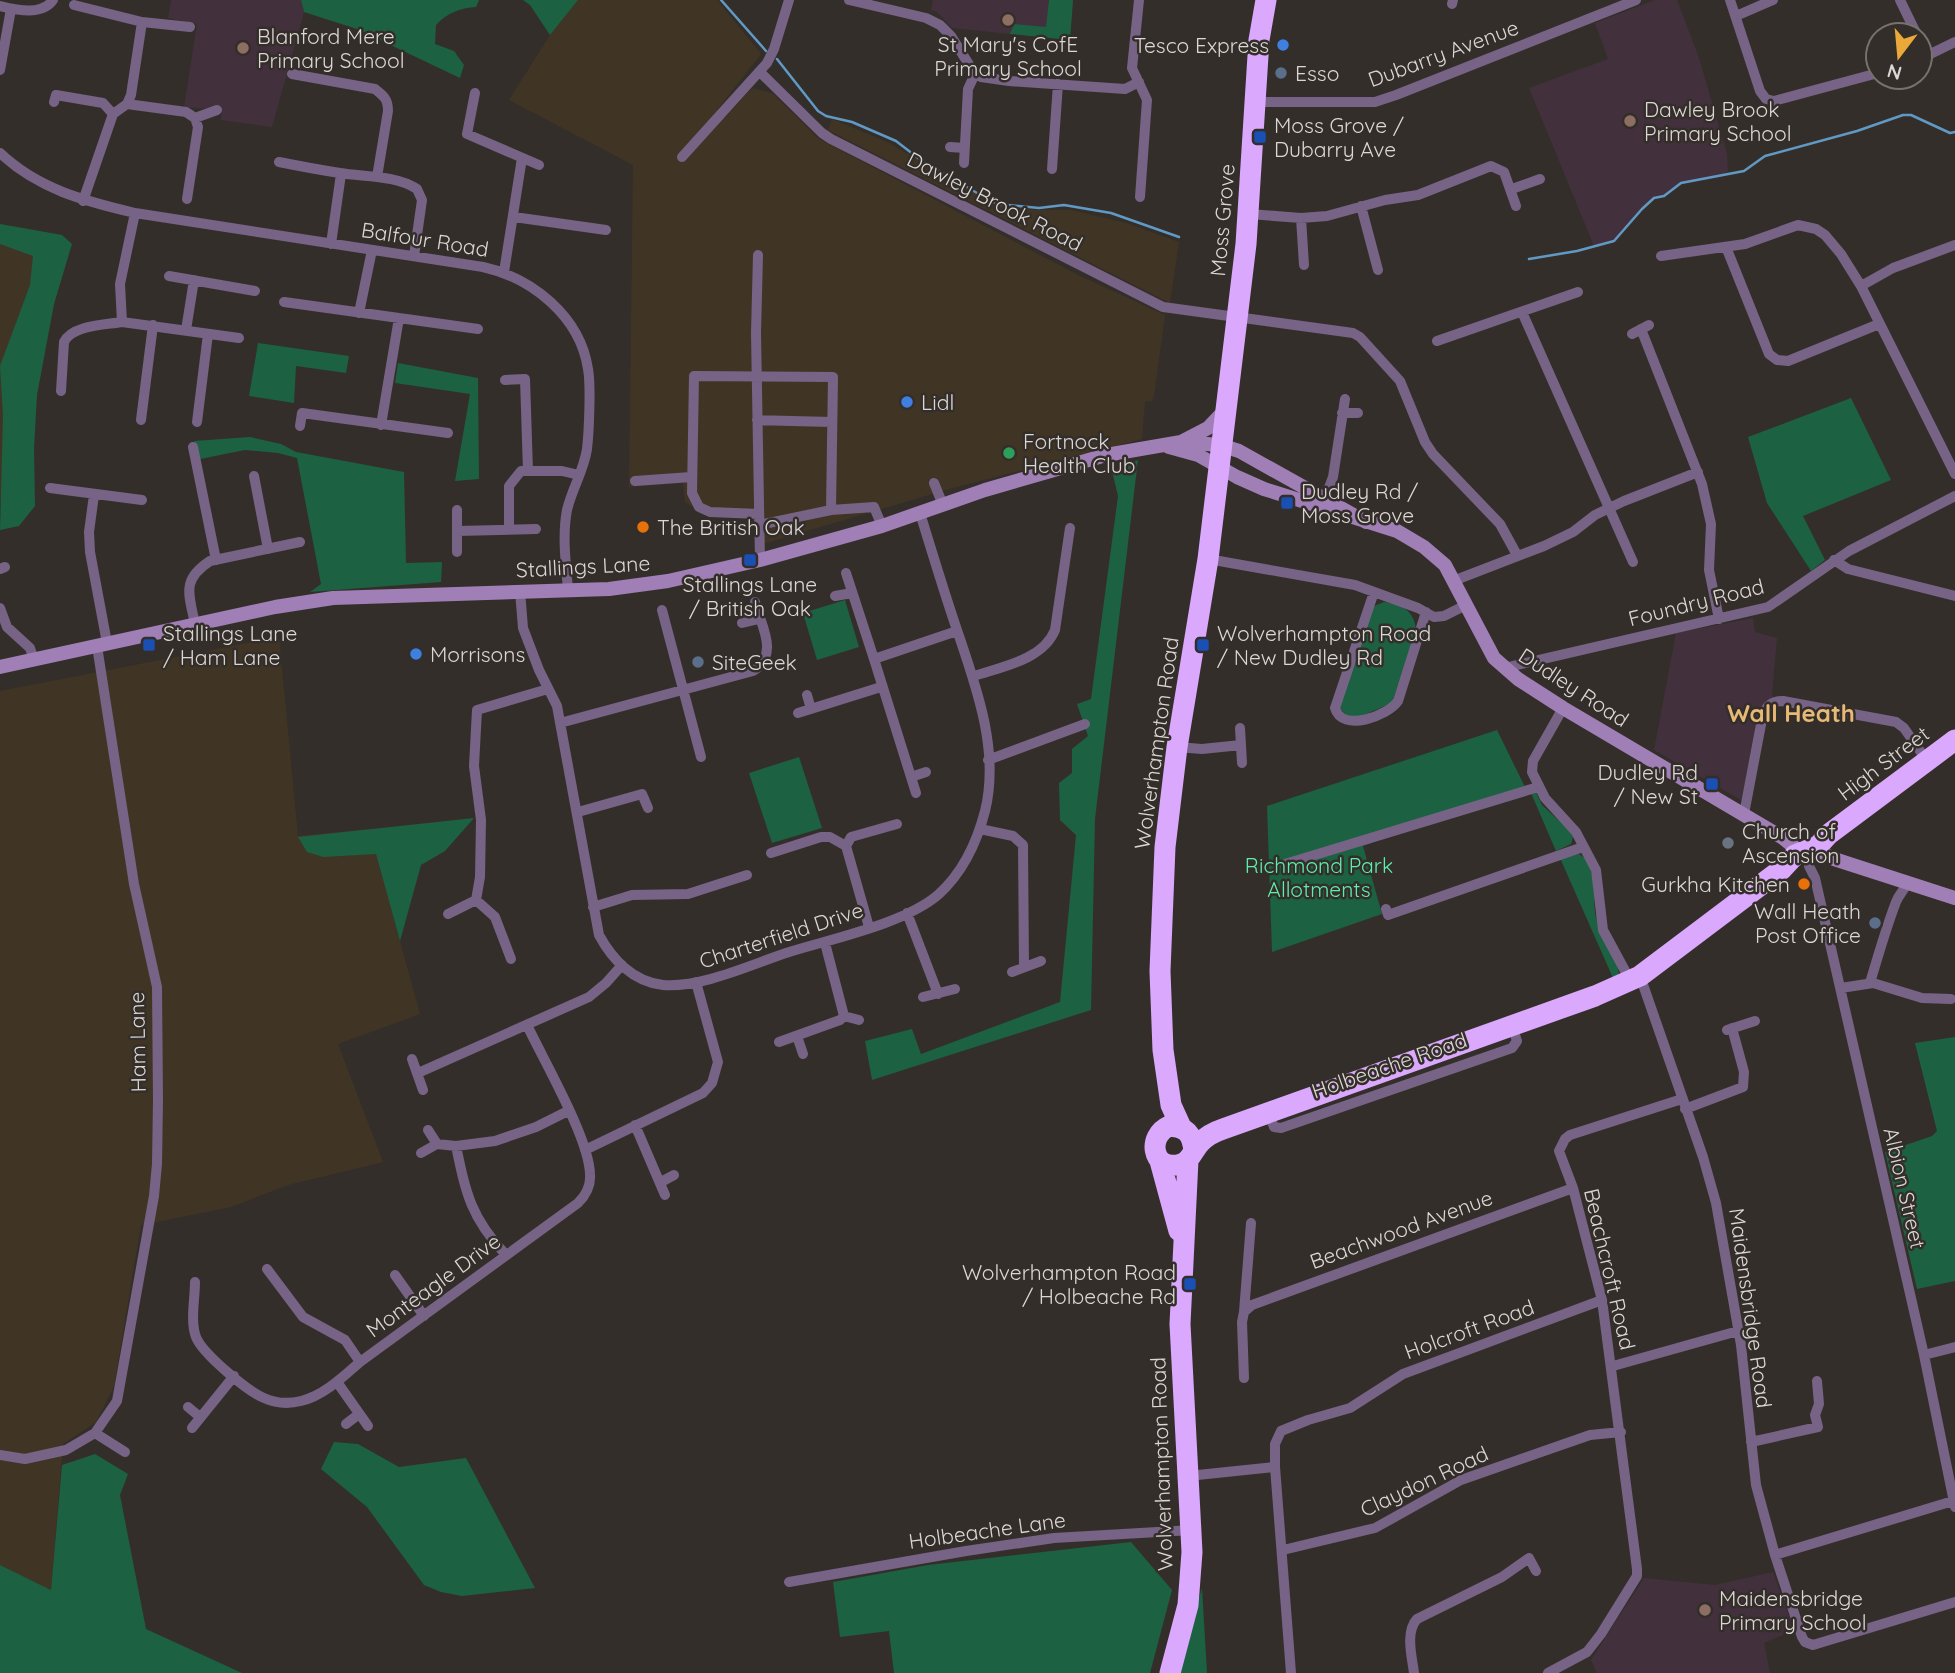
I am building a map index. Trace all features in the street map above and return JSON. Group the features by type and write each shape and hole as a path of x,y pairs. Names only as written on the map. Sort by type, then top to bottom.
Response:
{"highway":[{"name":"Moss Grove","path":"1219,455 1249,214 1259,40 1266,0"},
{"name":"Wolverhampton Road","path":"1156,1138 1163,1050 1162,900 1165,847 1177,747 1208,559 1219,455"},
{"name":"High Street","path":"1635,978 1782,869 1802,860 1829,834 1955,740"},
{"name":"Holbeache Road","path":"1191,1155 1208,1135 1263,1113 1332,1091 1595,996 1635,978"},
{"name":"Wolverhampton Road","path":"1163,1050 1171,1105 1181,1127"},
{"name":"Holbeache Road","path":"1181,1127 1263,1113"},
{"path":"1169,1126 1181,1127 1193,1139 1191,1155 1174,1166 1160,1161 1154,1146 1156,1138 1169,1126"},
{"name":"Wolverhampton Road","path":"1170,1673 1188,1605 1192,1570 1180,1324 1191,1155"},
{"name":"Wolverhampton Road","path":"1160,1161 1183,1250"}],"main road":[{"path":"1181,442 1213,424 1226,409"},
{"name":"Stallings Lane","path":"0,667 275,607 333,597 609,589 658,583 760,560 882,526 985,490 1106,455 1157,444 1181,442 1219,455"},
{"name":"Stallings Lane","path":"1157,444 1198,455 1219,455"},
{"name":"Dudley Road","path":"1219,455 1239,451 1366,522"},
{"name":"Dudley Road","path":"1219,455 1253,485 1410,537 1445,565 1494,658 1504,668 1563,708 1791,844 1802,860"},
{"path":"1214,505 1230,488 1253,485"},
{"path":"1818,846 1820,852 1834,859 1955,898"}],"street":[{"path":"0,70 5,8 36,11 48,7 53,0"},
{"path":"682,157 760,72 774,49 789,0"},
{"path":"849,0 926,18 940,24 951,36 975,74 981,77 1125,89 1139,82"},
{"path":"1139,0 1132,68 1147,100 1140,196"},
{"path":"1603,0 1608,11"},
{"name":"Dubarry Avenue","path":"1256,102 1375,102 1636,0"},
{"path":"1730,0 1760,91 1766,100 1774,101 1864,77"},
{"path":"1735,16 1773,0"},
{"path":"1899,0 1910,21"},
{"path":"74,5 142,22 190,27"},
{"path":"83,201 113,114 127,104 134,85 142,22"},
{"path":"1934,52 1955,42"},
{"name":"Dawley Brook Road","path":"760,72 831,139 1163,307 1345,332 1360,337 1400,381 1425,442 1433,454 1500,524 1517,555"},
{"path":"292,74 375,89 386,97 387,111 377,177"},
{"path":"964,163 968,89 975,74"},
{"path":"1052,169 1058,84"},
{"path":"475,93 467,135 539,165"},
{"path":"54,102 56,96 103,103 113,114"},
{"path":"127,104 186,113 195,117 217,110"},
{"path":"187,199 198,127 195,117"},
{"path":"950,147 965,148"},
{"name":"Balfour Road","path":"0,153 14,166 52,189 83,201 135,214 504,272 540,293 560,311 576,335 588,369 587,448 567,510 565,533 568,590"},
{"path":"504,272 522,158"},
{"path":"279,162 341,174 377,177 413,186 421,194 422,200 414,257"},
{"path":"1249,214 1301,218 1327,216 1418,195 1490,166 1504,172 1516,206"},
{"path":"331,244 341,174"},
{"path":"1512,189 1540,179"},
{"path":"1361,206 1378,270"},
{"path":"122,322 120,284 135,214"},
{"path":"514,217 606,230"},
{"path":"1301,218 1304,265"},
{"path":"1660,257 1745,244 1798,225 1808,226 1825,235 1841,254 1861,286 1955,474"},
{"path":"1861,286 1893,268 1955,245"},
{"path":"1726,247 1769,354 1777,360 1788,361 1879,324"},
{"path":"359,313 372,250"},
{"path":"758,255 760,560"},
{"path":"169,276 255,291"},
{"path":"186,330 194,280"},
{"path":"1437,341 1578,292"},
{"path":"284,302 478,329"},
{"path":"1522,312 1633,562"},
{"path":"381,425 399,318"},
{"path":"61,391 64,342 66,337 86,328 122,322 239,338"},
{"path":"141,420 138,403 153,325"},
{"path":"1641,329 1698,472 1711,524 1709,570 1719,619"},
{"path":"197,422 208,334"},
{"path":"831,510 833,377 694,376 691,477 694,499 704,510 759,519 874,507 882,526"},
{"path":"505,380 525,379 528,471"},
{"path":"1325,498 1333,477 1345,398"},
{"path":"1342,412 1358,413"},
{"path":"300,426 302,413 448,433"},
{"path":"757,419 832,422"},
{"path":"193,447 216,560"},
{"path":"509,529 509,486 521,471 562,471 579,475"},
{"path":"1453,581 1544,546 1573,532 1595,515 1663,484 1698,472"},
{"path":"254,476 268,549"},
{"path":"635,481 691,477"},
{"path":"934,483 943,505"},
{"path":"51,488 142,500"},
{"name":"Ham Lane","path":"94,495 89,532 90,552 134,884 157,987 158,1100 154,1196 117,1401 95,1433"},
{"name":"Foundry Road","path":"1504,668 1768,607 1834,560 1955,496"},
{"path":"457,510 457,552"},
{"name":"Charterfield Drive","path":"520,591 523,628 557,706 561,723 599,935 607,949 630,973 664,985 696,982 825,943 907,913 939,893 970,853 988,798 989,760 974,676 920,513"},
{"path":"974,676 1016,663 1039,650 1052,638 1070,528"},
{"path":"457,531 537,529"},
{"path":"195,624 189,596 189,583 194,572 216,560 300,542"},
{"path":"1208,559 1355,585 1434,617 1444,616 1466,605"},
{"path":"1834,560 1853,571 1955,596"},
{"path":"846,573 916,793"},
{"path":"1374,592 1335,708 1336,714 1343,719 1366,719 1394,707 1426,612"},
{"path":"835,596 852,593"},
{"path":"561,723 753,671 768,654 768,644 755,601"},
{"path":"0,608 7,626 30,648 34,660"},
{"path":"662,610 701,757"},
{"path":"742,623 759,619"},
{"path":"874,659 957,631"},
{"path":"798,713 881,687"},
{"path":"476,900 480,877 481,820 474,766 477,710 548,689"},
{"path":"807,695 811,709"},
{"path":"1744,814 1763,714 1768,706 1775,702 1783,701 1896,722 1904,728 1927,761"},
{"path":"1284,864 1538,787 1532,772 1533,761 1563,708"},
{"path":"989,760 1084,724"},
{"path":"1240,728 1242,763"},
{"path":"1177,747 1202,749 1241,745"},
{"path":"911,777 926,772"},
{"name":"Maidensbridge Road","path":"1538,787 1555,811 1576,832 1599,879 1603,930 1635,978 1684,1104 1716,1203 1741,1345 1756,1485 1802,1637 1805,1642 1813,1645 1955,1602"},
{"path":"578,812 642,794 648,808"},
{"path":"846,846 851,838 897,824"},
{"path":"980,829 1013,836 1023,845 1024,967"},
{"path":"771,853 830,837 846,846 869,927"},
{"path":"1388,915 1583,847"},
{"name":"Albion Street","path":"1802,860 1820,877 1841,989 1952,1470 1954,1504"},
{"path":"593,907 632,895 688,894 747,875"},
{"path":"1870,983 1895,905 1907,883"},
{"path":"448,914 476,900"},
{"path":"476,900 495,917 511,959"},
{"path":"907,913 938,993"},
{"path":"825,943 844,1016"},
{"path":"1012,972 1041,961"},
{"path":"418,1073 589,997 622,965"},
{"path":"585,1150 703,1093 715,1075 718,1062 696,982"},
{"path":"1841,989 1870,983 1922,998 1951,999"},
{"path":"923,997 955,989"},
{"path":"844,1016 859,1020"},
{"path":"779,1042 840,1020 844,1016"},
{"name":"Beachcroft Road","path":"1548,1673 1587,1652 1637,1576 1613,1366 1602,1300 1573,1188 1559,1151 1570,1135 1743,1087 1744,1072 1729,1029 1755,1021"},
{"name":"Monteagle Drive","path":"195,1282 195,1336 200,1346 260,1397 276,1402 298,1402 337,1382 360,1362 582,1199 590,1174 585,1150 527,1025"},
{"path":"797,1037 803,1054"},
{"path":"412,1059 423,1090"},
{"path":"421,1153 437,1144 456,1146 495,1141 568,1111"},
{"path":"635,1125 665,1195"},
{"path":"428,1130 437,1144"},
{"path":"456,1146 466,1194 476,1218 506,1255"},
{"path":"661,1182 674,1175"},
{"name":"Beachwood Avenue","path":"1244,1312 1252,1305 1573,1188"},
{"path":"1244,1378 1242,1322 1251,1223"},
{"path":"267,1269 303,1317 345,1340 360,1362"},
{"path":"396,1275 424,1316"},
{"name":"Holcroft Road","path":"1275,1466 1275,1444 1281,1431 1350,1408 1403,1374 1602,1300"},
{"name":"Beachcroft Road","path":"1613,1366 1738,1331"},
{"path":"1924,1355 1955,1348"},
{"path":"192,1428 234,1376"},
{"path":"1751,1442 1819,1432 1815,1415 1819,1404 1817,1381"},
{"path":"337,1382 368,1426"},
{"path":"188,1407 200,1418"},
{"path":"346,1424 359,1414"},
{"name":"Claydon Road","path":"1283,1550 1375,1528 1461,1480 1590,1434 1621,1432"},
{"path":"0,1455 25,1459 66,1450 95,1433 125,1452"},
{"path":"1188,1476 1275,1466 1292,1673"},
{"path":"1775,1555 1954,1504"},
{"name":"Holbeache Lane","path":"789,1582 1054,1538 1192,1530"},
{"path":"1414,1673 1410,1634 1417,1619 1502,1577 1528,1558 1536,1571"}],"shaded area":[{"name":"Blanford Mere Primary School","path":"171,0 301,0 304,12 272,127 221,120 222,110 184,107 197,24 168,18"},
{"path":"578,0 717,0 761,54 717,110 725,118 752,88 772,93 819,139 1078,275 1165,315 1154,396 1152,401 1145,402 1142,439 949,489 756,546 753,519 705,514 685,502 683,483 629,487 633,165 509,100 550,35"},
{"name":"St Mary's CofE Primary School","path":"933,0 1073,0 1070,40 952,28 937,12 931,10"},
{"name":"Dawley Brook Primary School","path":"1655,0 1677,0 1699,58 1727,154 1728,171 1722,177 1681,183 1664,196 1654,198 1614,241 1594,246 1529,88 1608,59 1595,23"},
{"path":"832,119 887,142 997,205 1034,210 1071,210 1126,223 1179,242 1170,303 828,130"},
{"path":"0,224 62,235 0,503"},
{"path":"1753,618 1755,632 1777,638 1772,694 1775,699 1763,708 1741,800 1654,750 1676,633"},
{"path":"279,637 298,836 369,829 420,1014 338,1044 383,1162 288,1185 231,1207 141,1225 114,1386 96,1422 63,1444 51,1590 0,1565 0,691"},
{"name":"Maidensbridge Primary School","path":"1773,1572 1794,1630 1764,1643 1770,1673 1597,1673 1591,1660 1644,1578 1715,1585"}],"green space":[{"path":"301,0 479,0 476,7 454,12 436,25 435,44 454,51 464,65 460,78 357,29 304,12"},
{"path":"523,0 578,0 550,35 530,5"},
{"path":"1049,0 1073,0 1070,40 1010,34 1014,24 1046,27"},
{"path":"0,224 62,235 72,244 54,304 37,395 35,506 19,526 0,530 3,416 0,366 30,285 33,256 0,244"},
{"path":"258,343 349,356 346,373 296,366 294,403 249,396"},
{"path":"398,363 478,378 479,479 455,481 470,394 395,383"},
{"path":"1851,398 1891,480 1803,516 1825,560 1811,571 1767,503 1748,437"},
{"path":"250,437 281,444 296,452 404,472 406,563 442,562 441,582 310,592 321,584 297,458 245,450 200,459 194,441"},
{"path":"1138,460 1095,819 1091,1010 872,1080 865,1041 912,1029 921,1054 1060,1002 1076,835 1060,820 1059,783 1072,773 1072,749 1088,736 1077,704 1091,699 1118,496 1112,471"},
{"path":"845,600 859,647 817,660 803,613"},
{"path":"1384,602 1406,609 1415,622 1416,629 1392,703 1359,717 1349,718 1339,707 1372,607"},
{"name":"Richmond Park Allotments","path":"1497,730 1525,787 1363,846 1382,914 1272,952 1267,806"},
{"path":"799,757 822,828 772,843 749,773"},
{"path":"1535,790 1542,805 1571,832 1571,844 1556,851 1531,793"},
{"path":"474,818 445,851 421,865 400,941 376,854 323,857 307,852 298,837"},
{"path":"1579,854 1585,859 1592,874 1596,917 1618,967 1619,974 1613,978 1560,858"},
{"path":"1955,1037 1955,1281 1917,1289 1885,1152 1932,1136 1937,1131 1915,1043"},
{"path":"334,1442 358,1444 399,1467 466,1458 535,1588 462,1596 424,1585 367,1507 321,1469"},
{"path":"95,1454 128,1474 120,1495 146,1629 242,1673 0,1673 0,1565 51,1590 62,1465"},
{"path":"1131,1542 1172,1590 1150,1673 894,1673 889,1631 840,1637 833,1582 928,1565"},
{"path":"1202,1588 1207,1673 1178,1673"}],"waterway":[{"path":"721,0 766,51"},
{"path":"777,59 818,111 896,141 922,161 996,204 1039,208 1064,205 1111,213 1179,237"},
{"path":"1529,259 1577,251 1614,241 1654,198 1664,196 1681,183 1744,171 1765,156 1857,131 1903,115 1911,115 1950,133 1955,132"}],"place":[{"name":"St Mary's CofE Primary School","path":"1008,20"},
{"name":"Tesco Express","path":"1283,45"},
{"name":"Blanford Mere Primary School","path":"243,48"},
{"name":"Esso","path":"1281,73"},
{"name":"Dawley Brook Primary School","path":"1630,121"},
{"name":"Moss Grove / Dubarry Ave","path":"1260,137"},
{"name":"Lidl","path":"907,402"},
{"name":"Fortnock Health Club","path":"1009,453"},
{"name":"Dudley Rd / Moss Grove","path":"1287,503"},
{"name":"The British Oak","path":"643,527"},
{"name":"Stallings Lane / British Oak","path":"750,560"},
{"name":"Stallings Lane / Ham Lane","path":"149,645"},
{"name":"Wolverhampton Road / New Dudley Rd","path":"1203,645"},
{"name":"Morrisons","path":"416,654"},
{"name":"SiteGeek","path":"698,662"},
{"name":"Dudley Rd / New St","path":"1712,784"},
{"name":"Church of Ascension","path":"1728,843"},
{"name":"Gurkha Kitchen","path":"1804,884"},
{"name":"Wall Heath Post Office","path":"1875,923"},
{"name":"Wolverhampton Road / Holbeache Rd","path":"1190,1284"},
{"name":"Maidensbridge Primary School","path":"1705,1610"}],"district":[{"name":"Wall Heath","path":"1791,713"}]}
